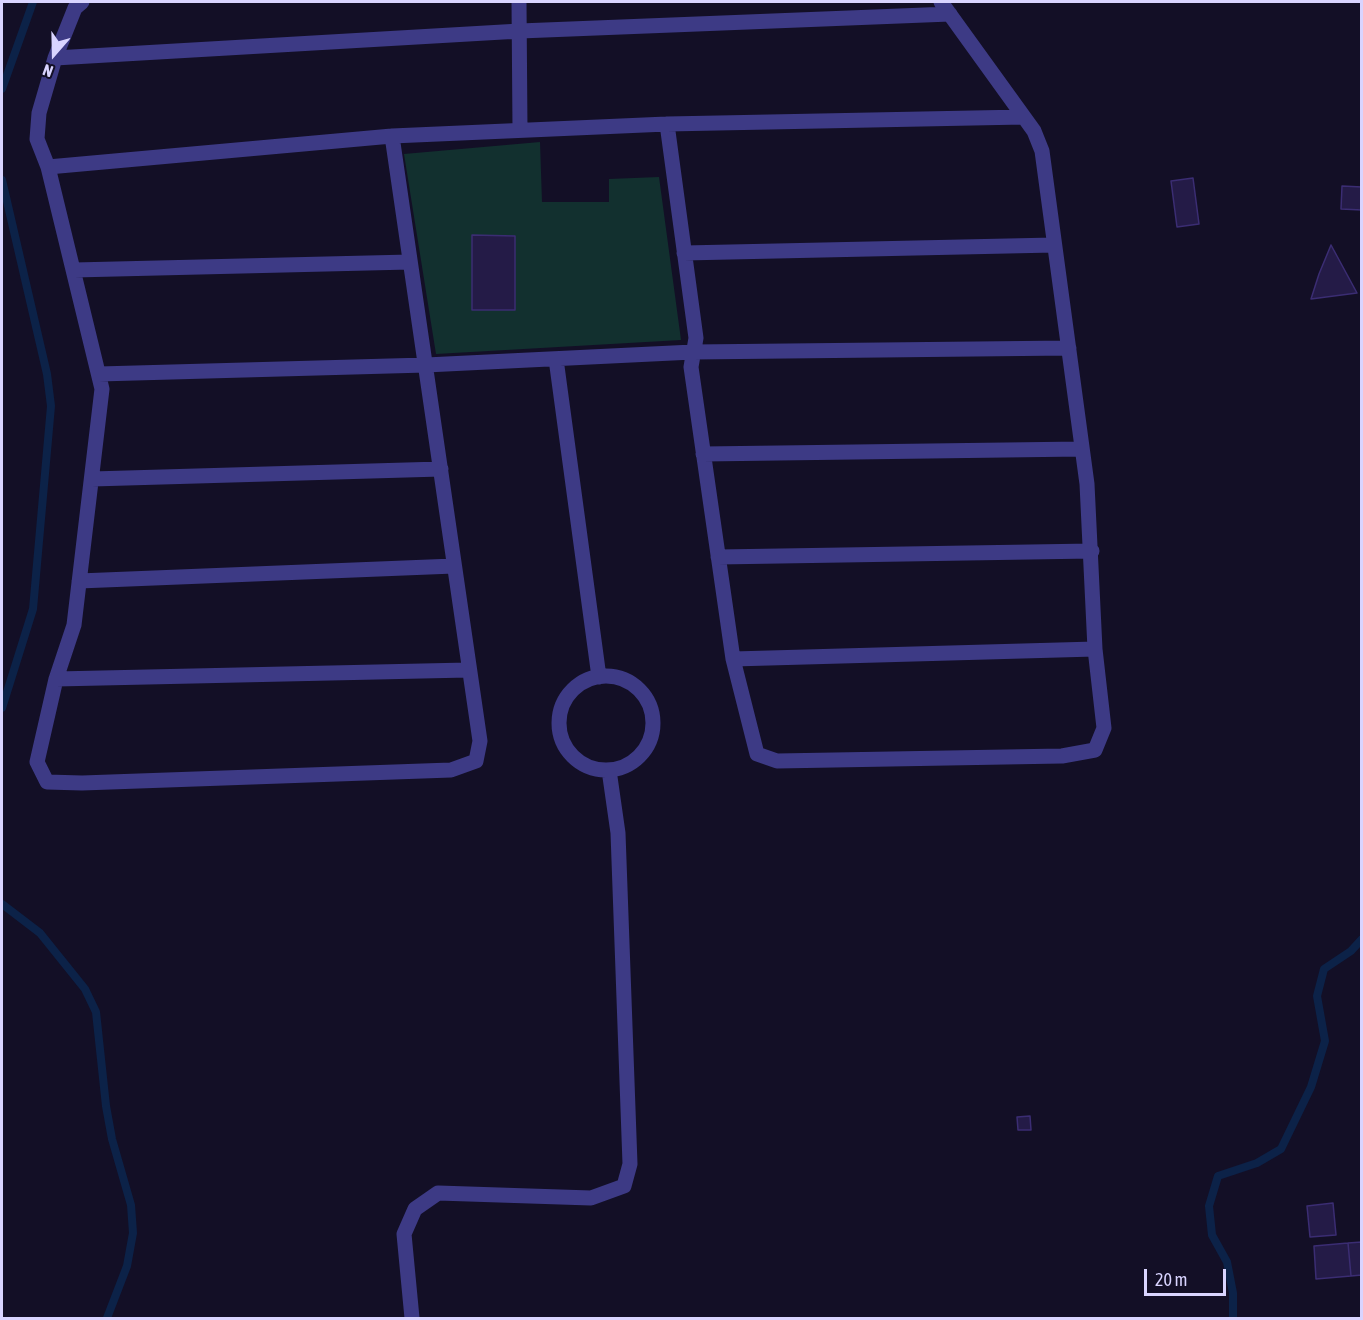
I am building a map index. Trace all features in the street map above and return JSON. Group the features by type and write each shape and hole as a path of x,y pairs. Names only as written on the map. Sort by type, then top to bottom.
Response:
{"street":[{"path":"82,2 75,8 55,58 39,112 37,139 48,167 102,389 74,625 56,679 37,762 46,782 82,783 451,770 476,761 480,741 392,136"},
{"path":"519,2 520,130"},
{"path":"668,124 696,338 691,366 703,454 733,658 757,754 777,761 1062,756 1095,750 1104,728 1095,649 1092,551 1069,348 1042,151 1034,131 941,2"},
{"path":"55,58 520,31 950,14"},
{"path":"48,167 392,136 668,124 1024,117"},
{"path":"684,252 1054,245"},
{"path":"74,270 410,262"},
{"path":"99,374 426,365 693,352 1069,348"},
{"path":"556,359 598,677"},
{"path":"703,454 1081,449"},
{"path":"92,479 441,469"},
{"path":"718,557 1092,551"},
{"path":"80,581 454,566"},
{"path":"733,658 1095,649"},
{"path":"56,679 468,670"},
{"path":"598,677 621,680 641,691 649,704 653,718 653,733 647,747 631,763 609,770 591,767 573,757 561,735 561,709 567,698 575,688 598,677"},
{"path":"412,1318 404,1234 415,1209 438,1193 591,1198 624,1186 630,1164 618,832 609,770"}],"green space":[{"path":"540,142 542,202 609,202 609,179 659,177 681,340 436,354 404,154"}],"building":[{"path":"1193,178 1199,224 1177,227 1171,181"},
{"path":"1342,186 1362,187 1362,210 1341,209"},
{"path":"472,235 515,236 515,310 472,310"},
{"path":"1331,245 1357,293 1311,299 1319,274"},
{"path":"1030,1116 1031,1130 1018,1130 1017,1117"},
{"path":"1333,1203 1336,1235 1310,1237 1307,1206"},
{"path":"1362,1242 1362,1275 1351,1276 1348,1243"},
{"path":"1348,1243 1351,1276 1316,1279 1314,1246"}],"waterway":[{"path":"2,89 33,2"},
{"path":"2,180 47,374 51,406 33,609 2,708"},
{"path":"2,904 40,933 85,989 96,1012 106,1106 112,1139 131,1205 133,1233 127,1266 107,1318"},
{"path":"1233,1318 1233,1293 1227,1262 1212,1235 1209,1206 1218,1176 1257,1163 1281,1149 1311,1087 1325,1041 1317,996 1324,969 1351,951 1362,939"}]}
